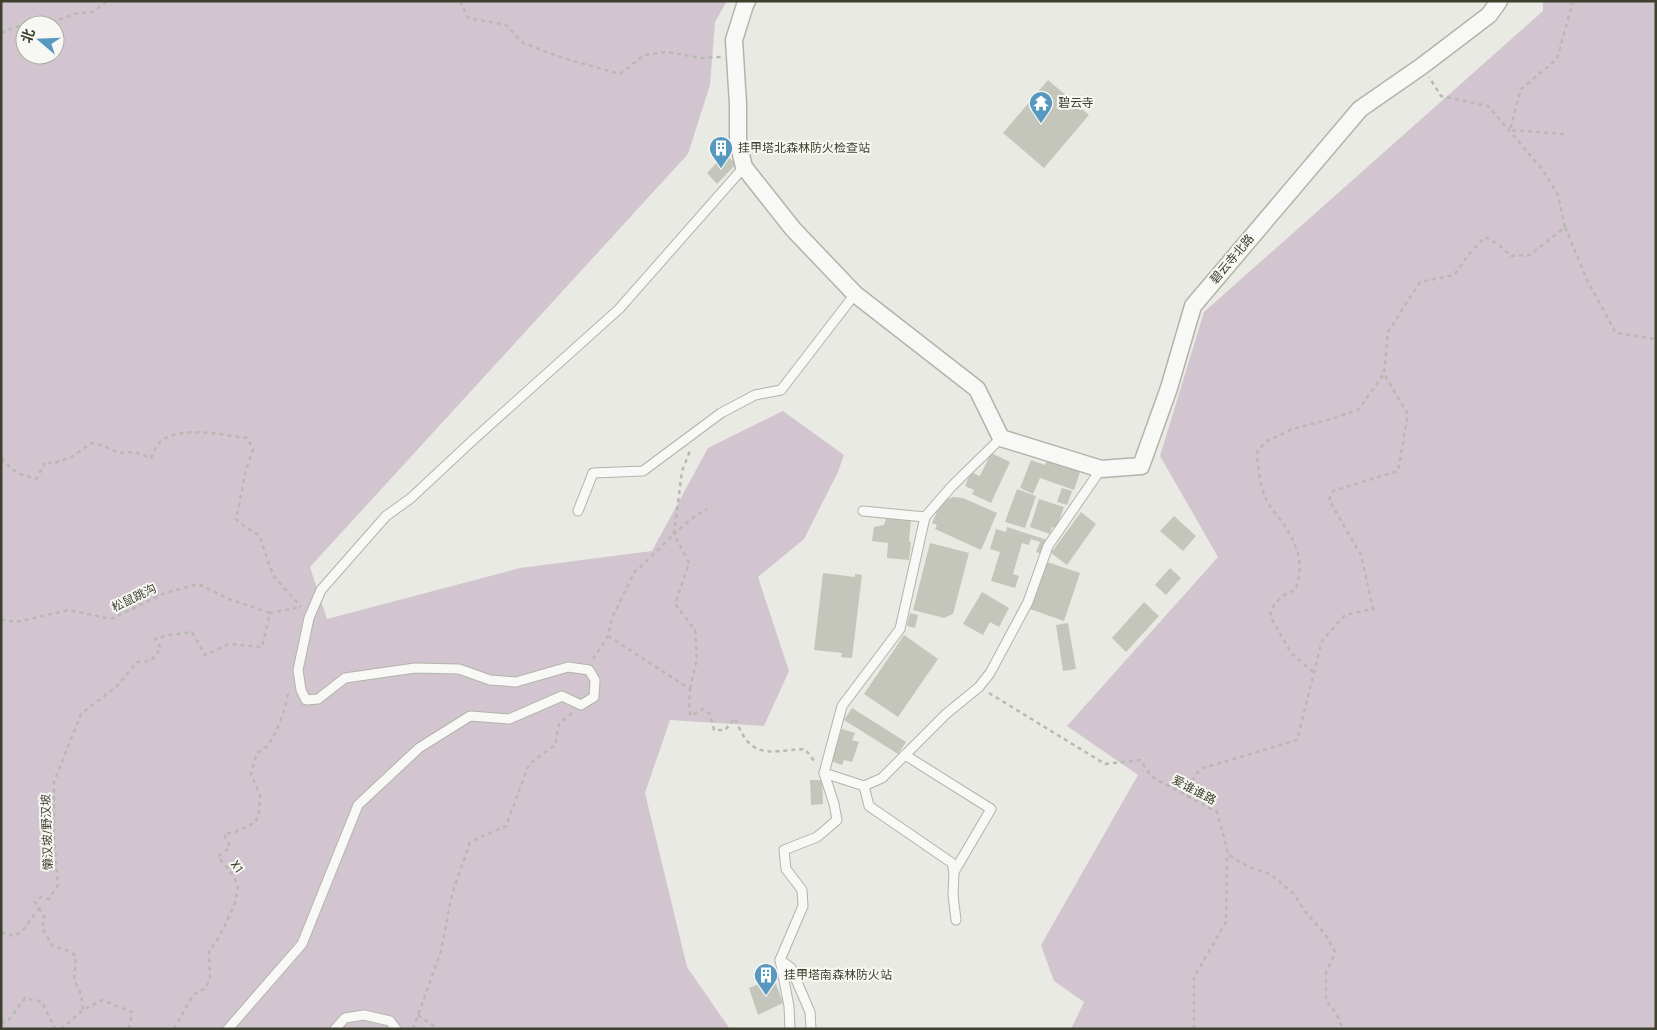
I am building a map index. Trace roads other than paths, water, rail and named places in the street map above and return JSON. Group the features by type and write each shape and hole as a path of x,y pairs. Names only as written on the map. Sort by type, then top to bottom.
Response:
{"street":[{"path":"747,1 734,40 738,142 744,167 793,229 855,294 977,389 1001,438"},
{"name":"碧云寺北路","path":"1001,438 1101,469 1141,466 1169,388 1193,306 1360,108 1422,66 1489,15 1499,1"}],"lane":[{"path":"228,1029 302,944 358,805 419,748 470,716 509,719 562,696 581,705 594,697 595,680 589,670 568,668 516,682 490,680 460,669 416,668 345,678 318,700 306,700 301,690 298,670 309,618 321,590 386,516 412,498 473,440 619,309 744,167"},
{"path":"578,511 593,473 643,471 721,413 755,395 781,390 855,294"},
{"path":"790,1029 789,1006 780,960 803,906 802,890 786,869 784,850 817,837 837,820 824,773 842,706 900,628 925,517 952,486 1001,438"},
{"path":"824,773 864,786 882,778 946,714 979,687 990,673 1028,602 1048,546 1101,469"},
{"path":"863,511 925,517"},
{"path":"905,756 991,809 954,872"},
{"path":"864,786 869,806 952,863 956,920"},
{"path":"780,960 791,968 810,1012 811,1029"},
{"path":"335,1029 345,1018 364,1015 390,1021 396,1029"}],"place":[{"name":"碧云寺","path":"1041,124"},
{"name":"挂甲塔北森林防火检查站","path":"721,169"},
{"name":"挂甲塔南森林防火站","path":"766,996"}]}
